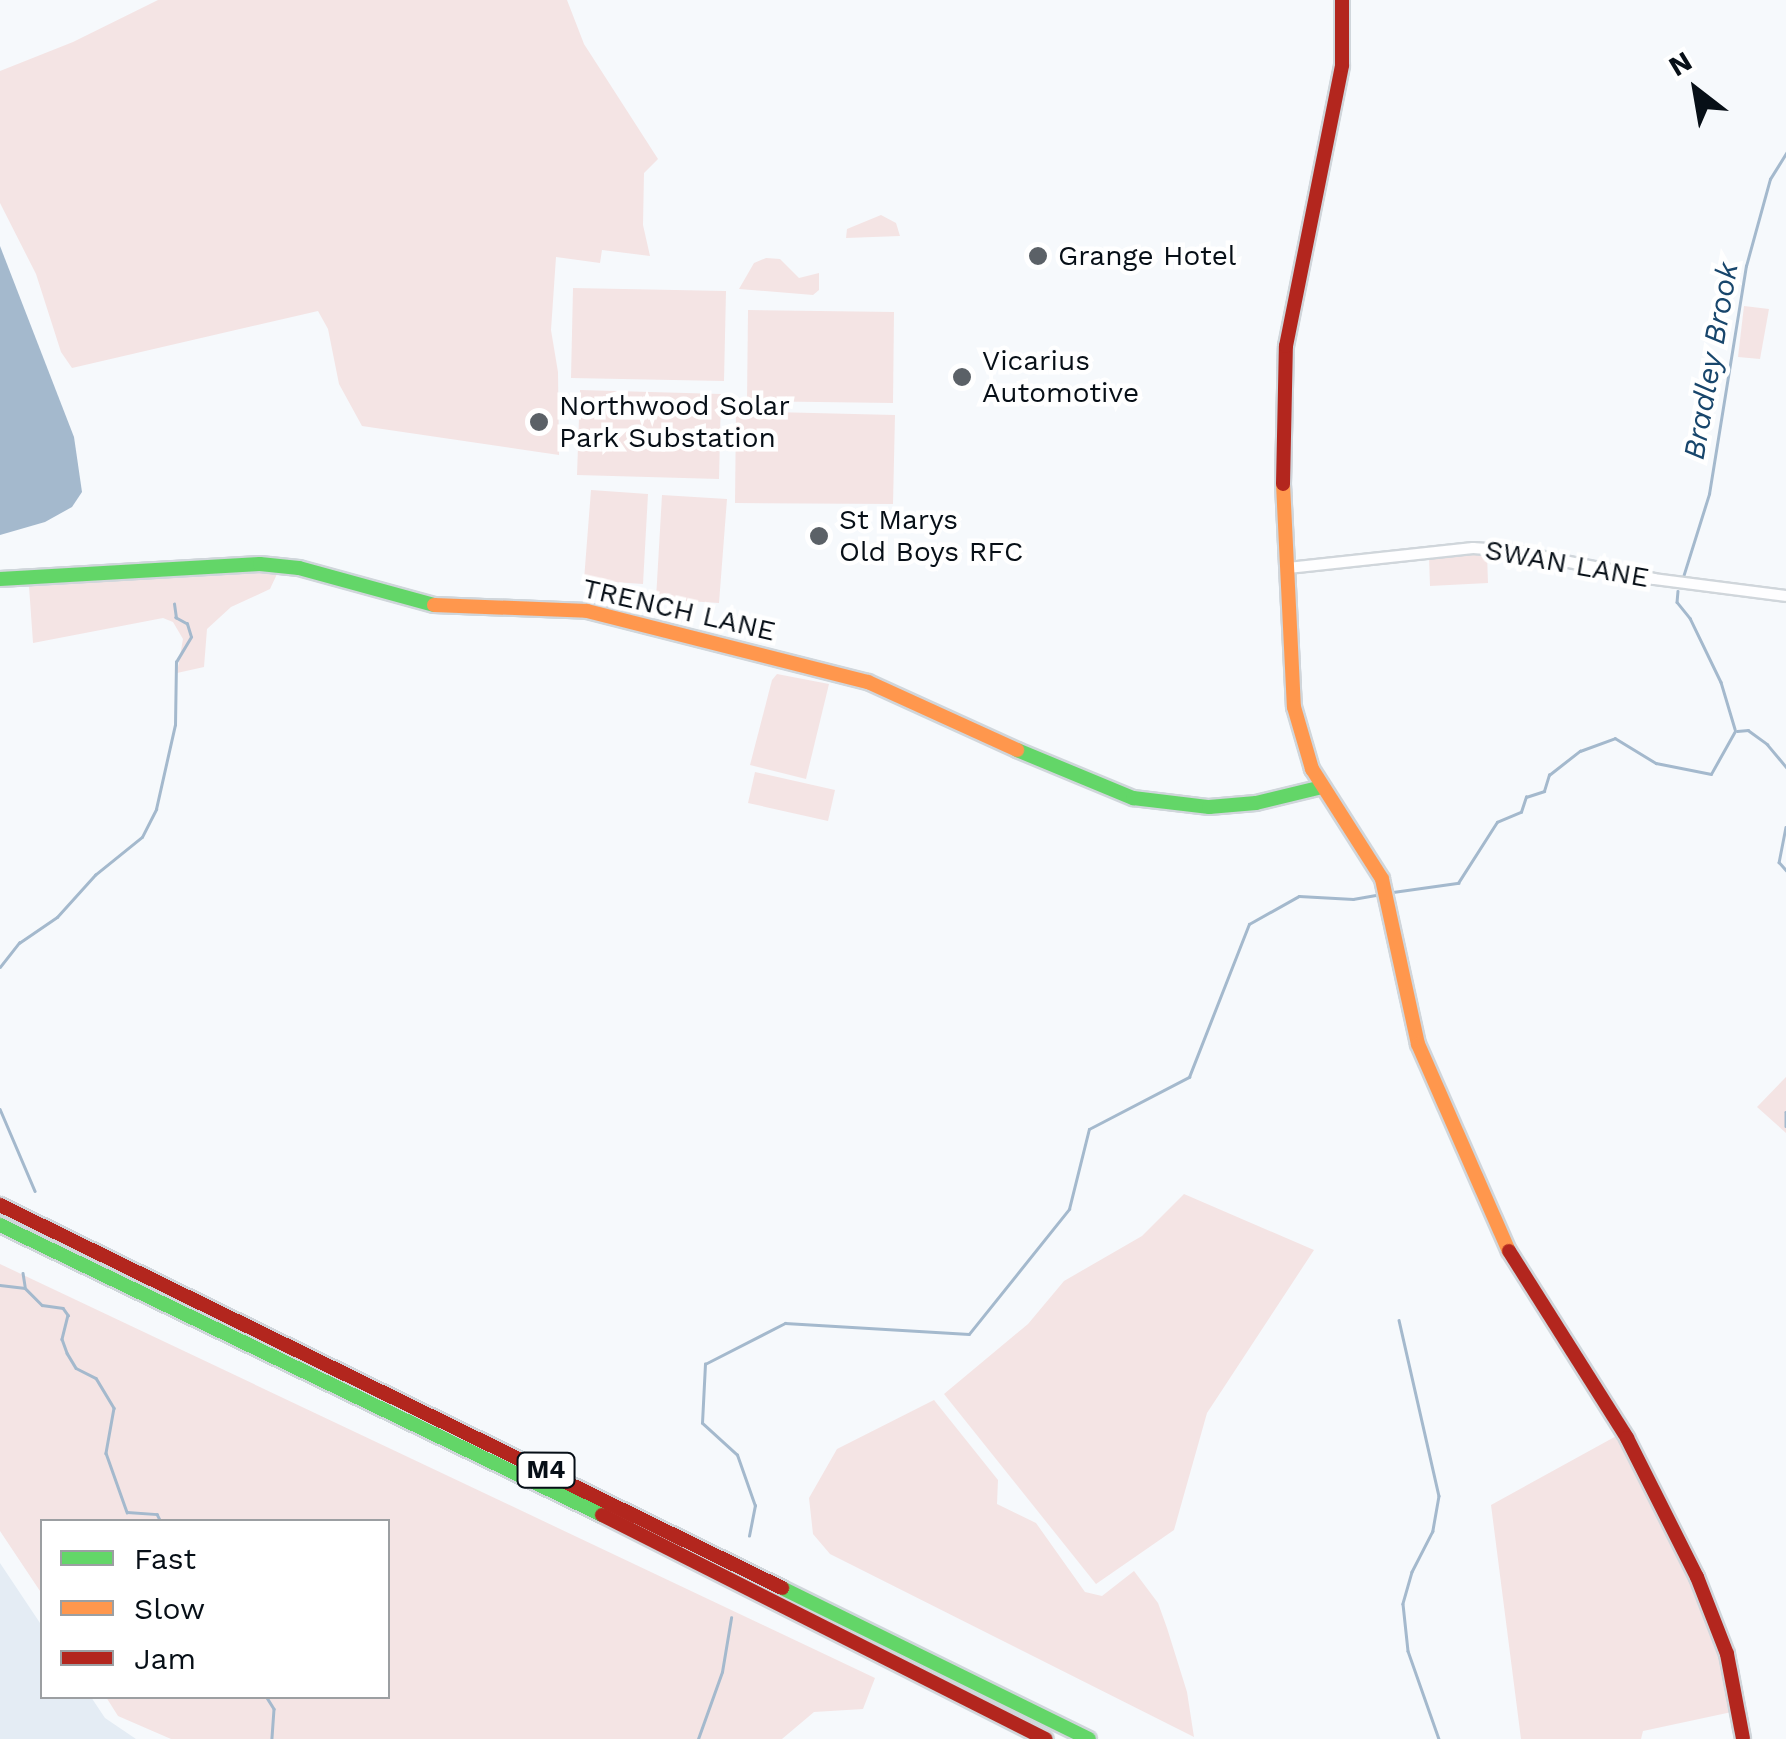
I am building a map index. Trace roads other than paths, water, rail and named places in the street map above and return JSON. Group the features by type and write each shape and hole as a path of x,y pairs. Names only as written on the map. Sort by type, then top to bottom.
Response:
{"main road":[{"path":"1342,0 1342,65 1286,346 1283,482 1294,707 1312,769 1382,879 1418,1044 1516,1264 1660,1496 1727,1654 1742,1710 1743,1739"},
{"name":"TRENCH LANE","path":"0,579 260,564 300,568 411,601 453,608 587,611 868,682 1093,785 1133,798 1209,807 1256,803 1322,787"},
{"name":"M4","path":"0,1205 1089,1739"},
{"name":"M4","path":"0,1225 206,1328 555,1491 1046,1739"}],"street":[{"name":"SWAN LANE","path":"1288,568 1370,556 1486,549 1665,581 1786,596"}],"water":[{"path":"0,246 74,437 82,492 72,507 45,522 0,535"}],"waterway":[{"name":"Bradley Brook","path":"1683,577 1709,494 1746,266 1770,179 1786,153"},
{"name":"Bradley Brook","path":"1678,591 1677,602 1690,618 1721,682 1735,729"},
{"path":"0,967 19,943 57,917 95,875 142,837 156,809 175,725 176,662 191,637 187,624 176,618 174,604"},
{"name":"Bradley Brook","path":"1737,731 1748,730 1767,744 1786,767"},
{"path":"1393,892 1458,883 1497,822 1521,812 1526,797 1544,791 1549,775 1580,751 1615,738 1656,763 1711,774 1735,731"},
{"name":"Bradley Brook","path":"1786,827 1779,862 1786,870"},
{"path":"749,1536 755,1506 737,1455 702,1423 705,1364 785,1323 969,1334 1069,1209 1089,1129 1189,1077 1249,924 1299,896 1353,899 1380,894"},
{"path":"0,1109 35,1191"},
{"name":"Bradley Brook","path":"1786,1112 1786,1126"},
{"path":"23,1273 25,1286"},
{"path":"0,1285 25,1288 42,1305 63,1308 68,1315 62,1339 67,1353 76,1368 96,1378 114,1408 106,1453 127,1512 157,1514 160,1519"},
{"path":"1399,1320 1439,1496 1433,1531 1412,1572 1403,1604 1408,1651 1439,1739"},
{"name":"Bradley Brook","path":"698,1739 722,1672 731,1618"},
{"path":"268,1699 274,1709 272,1739"}],"place":[{"name":"Grange Hotel","path":"1038,256"},
{"name":"Vicarius Automotive","path":"962,377"},
{"name":"Northwood Solar Park Substation","path":"539,422"},
{"name":"St Marys Old Boys RFC","path":"819,536"}]}
